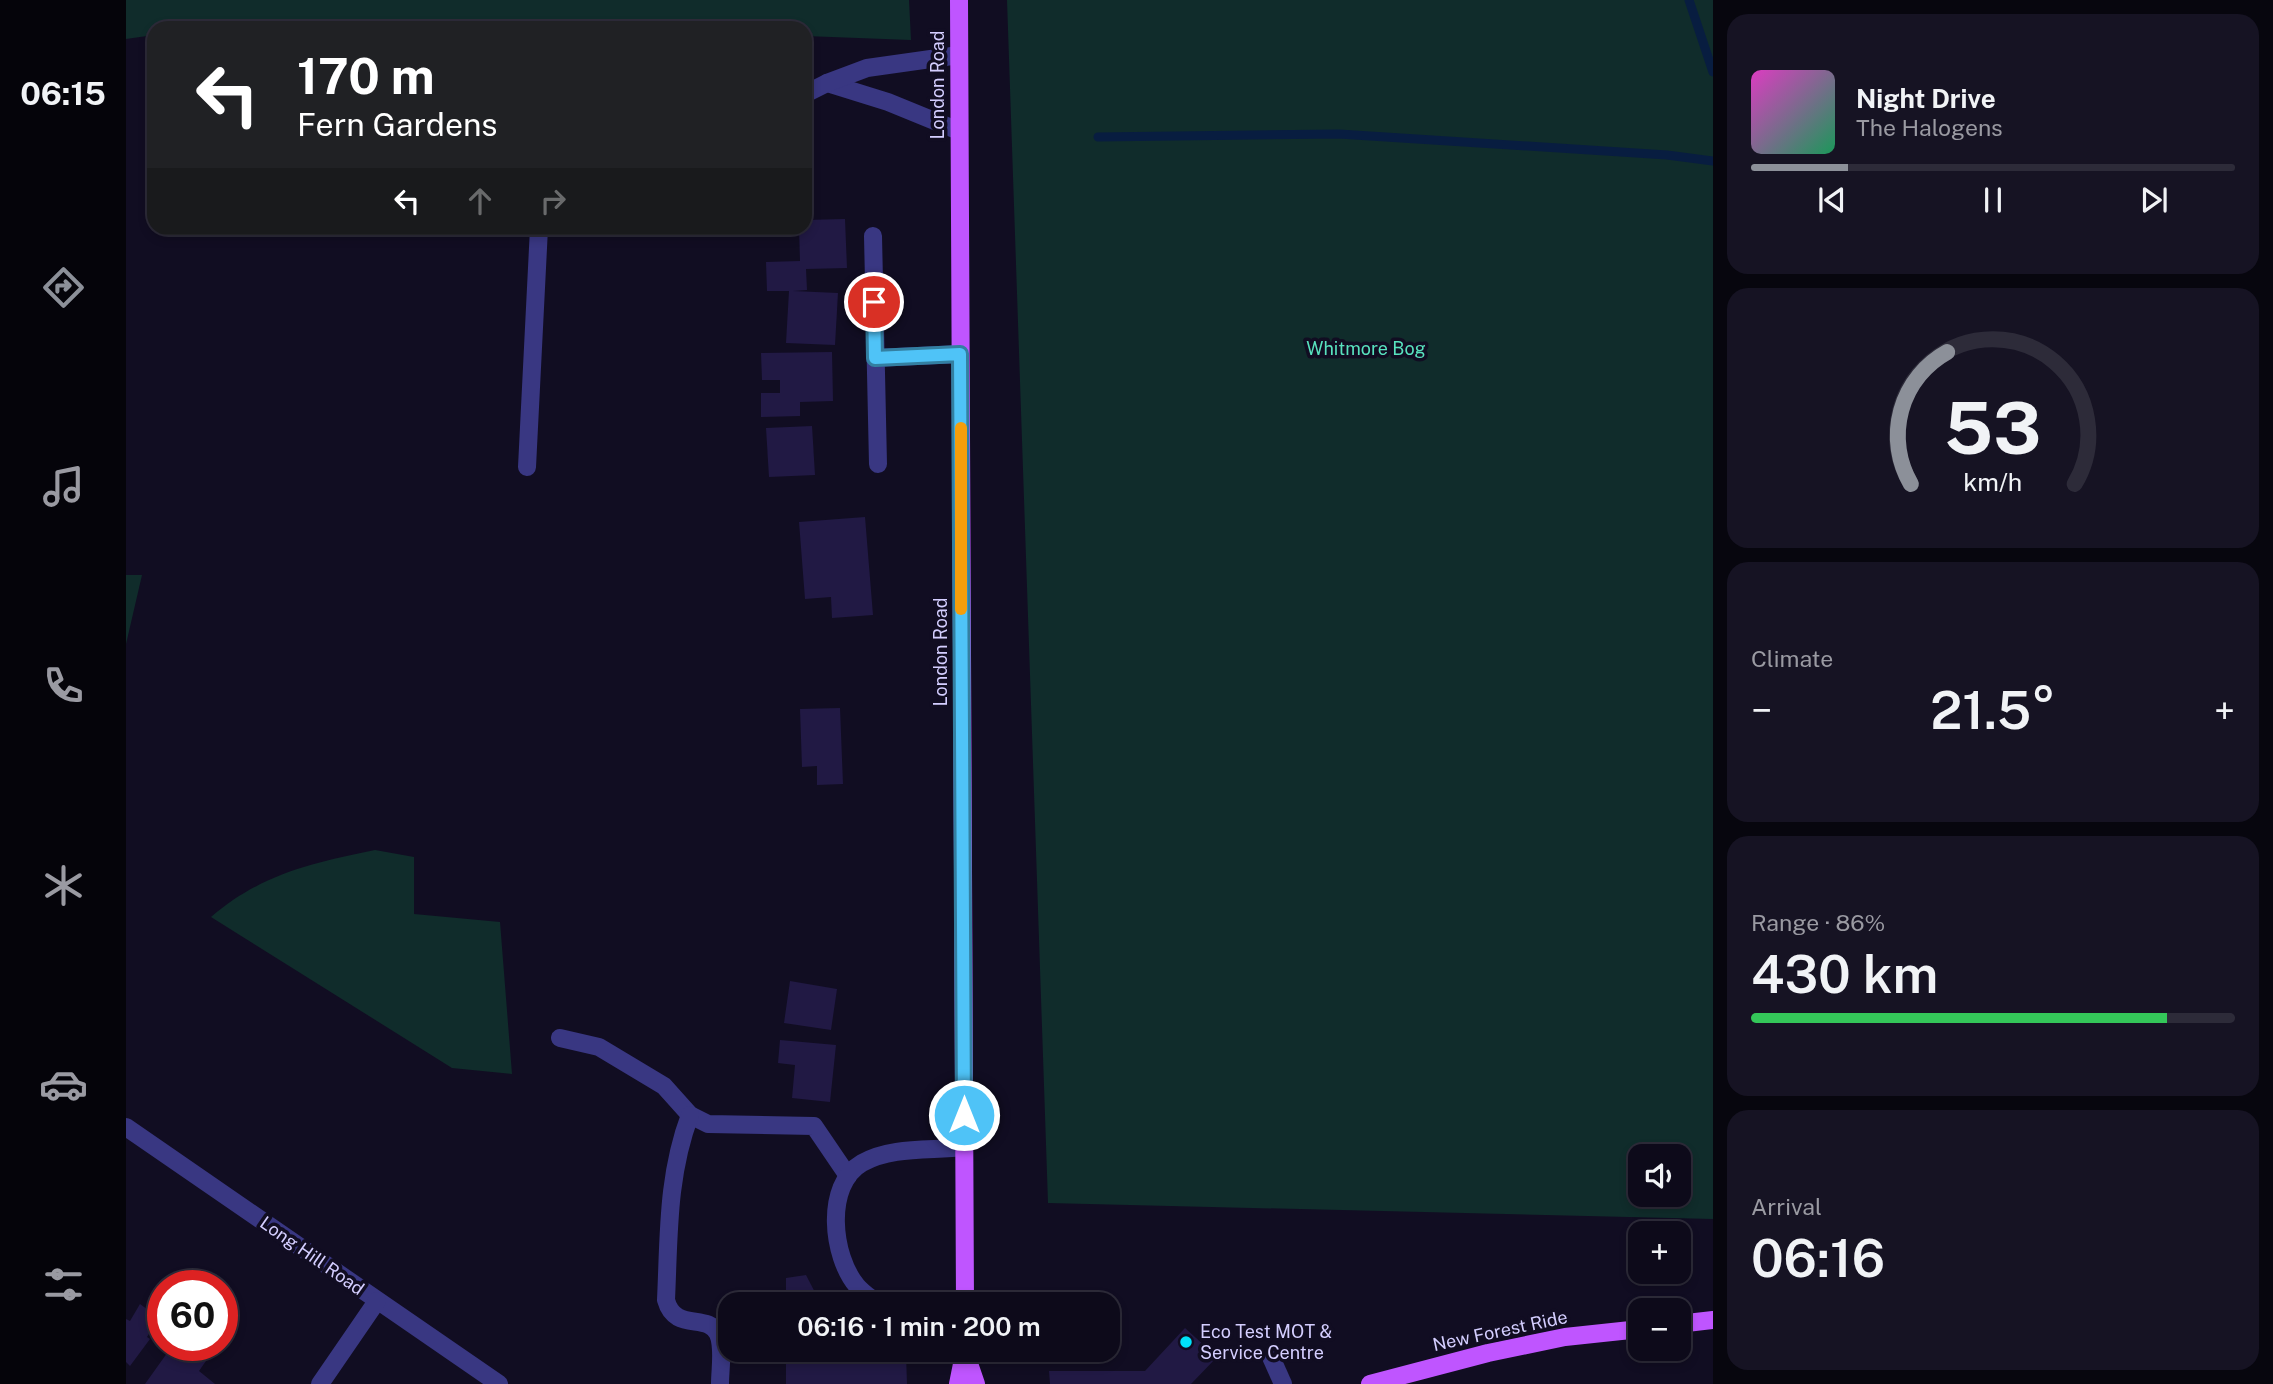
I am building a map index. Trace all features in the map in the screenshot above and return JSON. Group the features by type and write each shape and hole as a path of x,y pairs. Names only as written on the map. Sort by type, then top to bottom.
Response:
{"main road":[{"name":"London Road","path":"959,0 965,1292"},
{"path":"1691,1323 1713,1321"},
{"name":"New Forest Ride","path":"1370,1384 1488,1353 1552,1340 1628,1330"},
{"path":"958,1384 963,1362"},
{"path":"969,1362 976,1384"}],"street":[{"path":"812,90 867,68 959,55"},
{"path":"827,83 888,102 959,131"},
{"path":"527,467 539,235"},
{"path":"873,236 878,464"},
{"path":"875,358 960,354"},
{"path":"561,1038 598,1047 664,1086 690,1115 708,1124 814,1126 848,1176"},
{"path":"690,1115 679,1144 671,1181 666,1300 674,1317 710,1325 718,1331 720,1384"},
{"name":"Long Hill Road","path":"126,1127 491,1382"},
{"path":"864,1292 852,1278 837,1240 836,1214 840,1188 848,1176 861,1164 884,1154 964,1147"},
{"path":"320,1384 377,1301"},
{"path":"1270,1357 1283,1384"}],"green space":[{"path":"126,0 909,0 911,40 812,36 812,21 147,21 147,36 126,39"},
{"name":"Whitmore Bog","path":"1007,0 1713,0 1713,1219 1048,1203"},
{"path":"126,575 142,575 126,644"},
{"path":"375,850 414,857 414,914 500,922 512,1074 452,1068 211,917 230,902 268,880 330,860"}],"building":[{"path":"845,219 847,268 806,269 807,290 793,291 838,293 835,345 786,343 789,291 767,291 766,262 800,261 799,235 812,235 812,220"},
{"path":"832,352 833,401 800,402 800,416 761,417 761,393 780,393 780,380 762,380 761,353"},
{"path":"812,426 815,475 769,477 766,428"},
{"path":"865,517 873,615 832,618 831,597 805,599 799,522"},
{"path":"840,708 843,784 817,785 817,766 802,767 800,709"},
{"path":"790,981 837,989 831,1030 784,1023"},
{"path":"780,1040 836,1045 830,1102 792,1098 795,1065 778,1063"},
{"path":"806,1275 815,1292 786,1292 786,1278"},
{"path":"140,1304 147,1309 147,1343 130,1366 126,1362 126,1319 130,1321"},
{"name":"Eco Test MOT & Service Centre","path":"1185,1328 1217,1357 1191,1384 1050,1384 1049,1371 1145,1371"},
{"path":"161,1361 206,1361 199,1371 215,1384 145,1384"},
{"path":"786,1362 906,1362 907,1384 786,1384"}],"waterway":[{"path":"1689,0 1713,72"},
{"path":"1098,137 1339,134 1667,155 1713,161"}],"slow traffic":[{"path":"961,428 961,609"}],"place":[{"name":"Eco Test MOT & Service Centre","path":"1186,1342"}],"route":[{"path":"874,302 875,358 960,354 964,1115"}]}
